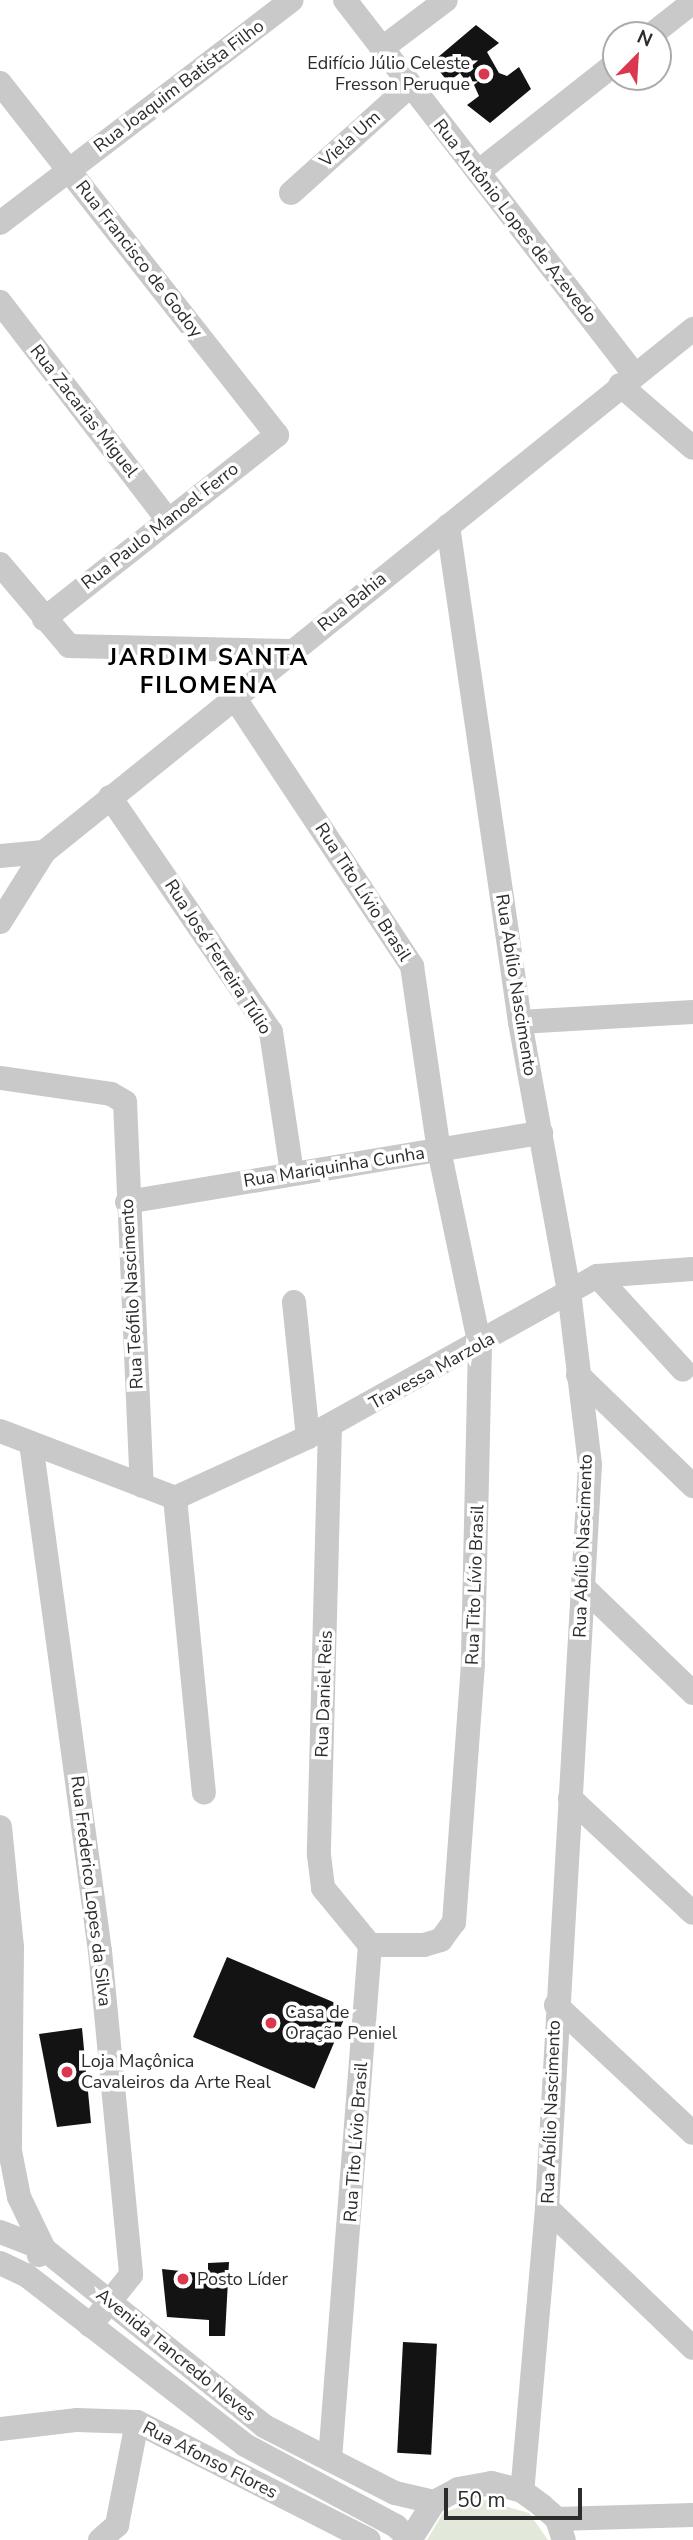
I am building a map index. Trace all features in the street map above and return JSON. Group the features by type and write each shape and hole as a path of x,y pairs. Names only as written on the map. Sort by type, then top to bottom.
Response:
{"street":[{"name":"Rua Joaquim Batista Filho","path":"0,223 292,0"},
{"name":"Rua Antônio Lopes de Azevedo","path":"345,0 478,173 627,379 693,448"},
{"path":"381,49 446,0"},
{"path":"478,173 602,74"},
{"name":"Rua Francisco de Godoy","path":"0,83 277,435"},
{"name":"Viela Um","path":"291,192 410,86"},
{"name":"Rua Zacarias Miguel","path":"0,302 167,519"},
{"name":"Rua Bahia","path":"0,922 44,852 627,379 693,329"},
{"name":"Rua Paulo Manoel Ferro","path":"44,618 277,435"},
{"name":"Rua Abílio Nascimento","path":"448,526 520,1022 569,1291 590,1465 556,2006 547,2208 522,2491"},
{"path":"0,564 69,646 89,651 291,651"},
{"name":"Rua Tito Lívio Brasil","path":"234,697 412,966 439,1150 480,1346 473,1664 454,1922 441,1940 424,1945 370,1945 330,2459"},
{"name":"Rua José Ferreira Túlio","path":"110,797 271,1032 292,1173"},
{"path":"0,856 44,852"},
{"path":"520,1022 693,1012"},
{"name":"Rua Teófilo Nascimento","path":"0,1078 111,1094 125,1102 127,1202 142,1486"},
{"name":"Rua Mariquinha Cunha","path":"127,1202 541,1133"},
{"name":"Travessa Marzola","path":"175,1498 330,1426 480,1346 597,1276 693,1269"},
{"path":"597,1276 683,1370"},
{"path":"294,1302 308,1437"},
{"path":"578,1375 693,1486"},
{"name":"Rua Daniel Reis","path":"330,1426 318,1855 323,1888 370,1945"},
{"path":"0,1432 175,1498 204,1793"},
{"name":"Rua Frederico Lopes da Silva","path":"31,1443 100,1951 131,2275 112,2302 90,2326"},
{"path":"583,1587 693,1693"},
{"path":"570,1798 693,1913"},
{"path":"0,1827 12,1947 6,2111 7,2164 44,2249 26,2275 0,2281"},
{"path":"0,2006 12,1947"},
{"path":"556,2006 693,2133"},
{"path":"547,2208 693,2348"},
{"name":"Avenida Tancredo Neves","path":"0,2232 44,2249 264,2426 395,2493 434,2502"},
{"name":"Avenida Tancredo Neves","path":"0,2263 26,2275 245,2445 396,2526 410,2540"},
{"name":"Rua Afonso Flores","path":"0,2429 77,2420 137,2422 369,2540"},
{"path":"114,2535 137,2422"},
{"path":"410,2540 434,2502 458,2489 491,2483 522,2491 560,2530 693,2515"}],"green space":[{"path":"481,2499 529,2513 548,2540 427,2540 443,2513"}],"building":[{"name":"Edifício Júlio Celeste Fresson Peruque","path":"476,25 499,43 487,52 499,73 507,76 519,67 531,89 490,123 467,105 479,96 470,76 465,80 460,73 448,82 437,68 437,58"},
{"name":"Casa de Oração Peniel","path":"227,1957 349,2009 315,2089 193,2037"},
{"name":"Loja Maçônica Cavaleiros da Arte Real","path":"82,2028 91,2123 57,2127 39,2034"},
{"path":"229,2262 225,2336 209,2336 209,2320 167,2317 162,2269 208,2274 208,2263"},
{"path":"403,2342 437,2344 431,2455 397,2453"}],"place":[{"name":"Edifício Júlio Celeste Fresson Peruque","path":"484,74"},
{"name":"Casa de Oração Peniel","path":"271,2023"},
{"name":"Loja Maçônica Cavaleiros da Arte Real","path":"67,2072"},
{"name":"Posto Líder","path":"183,2279"}],"district":[{"name":"JARDIM SANTA FILOMENA","path":"209,672"}]}
